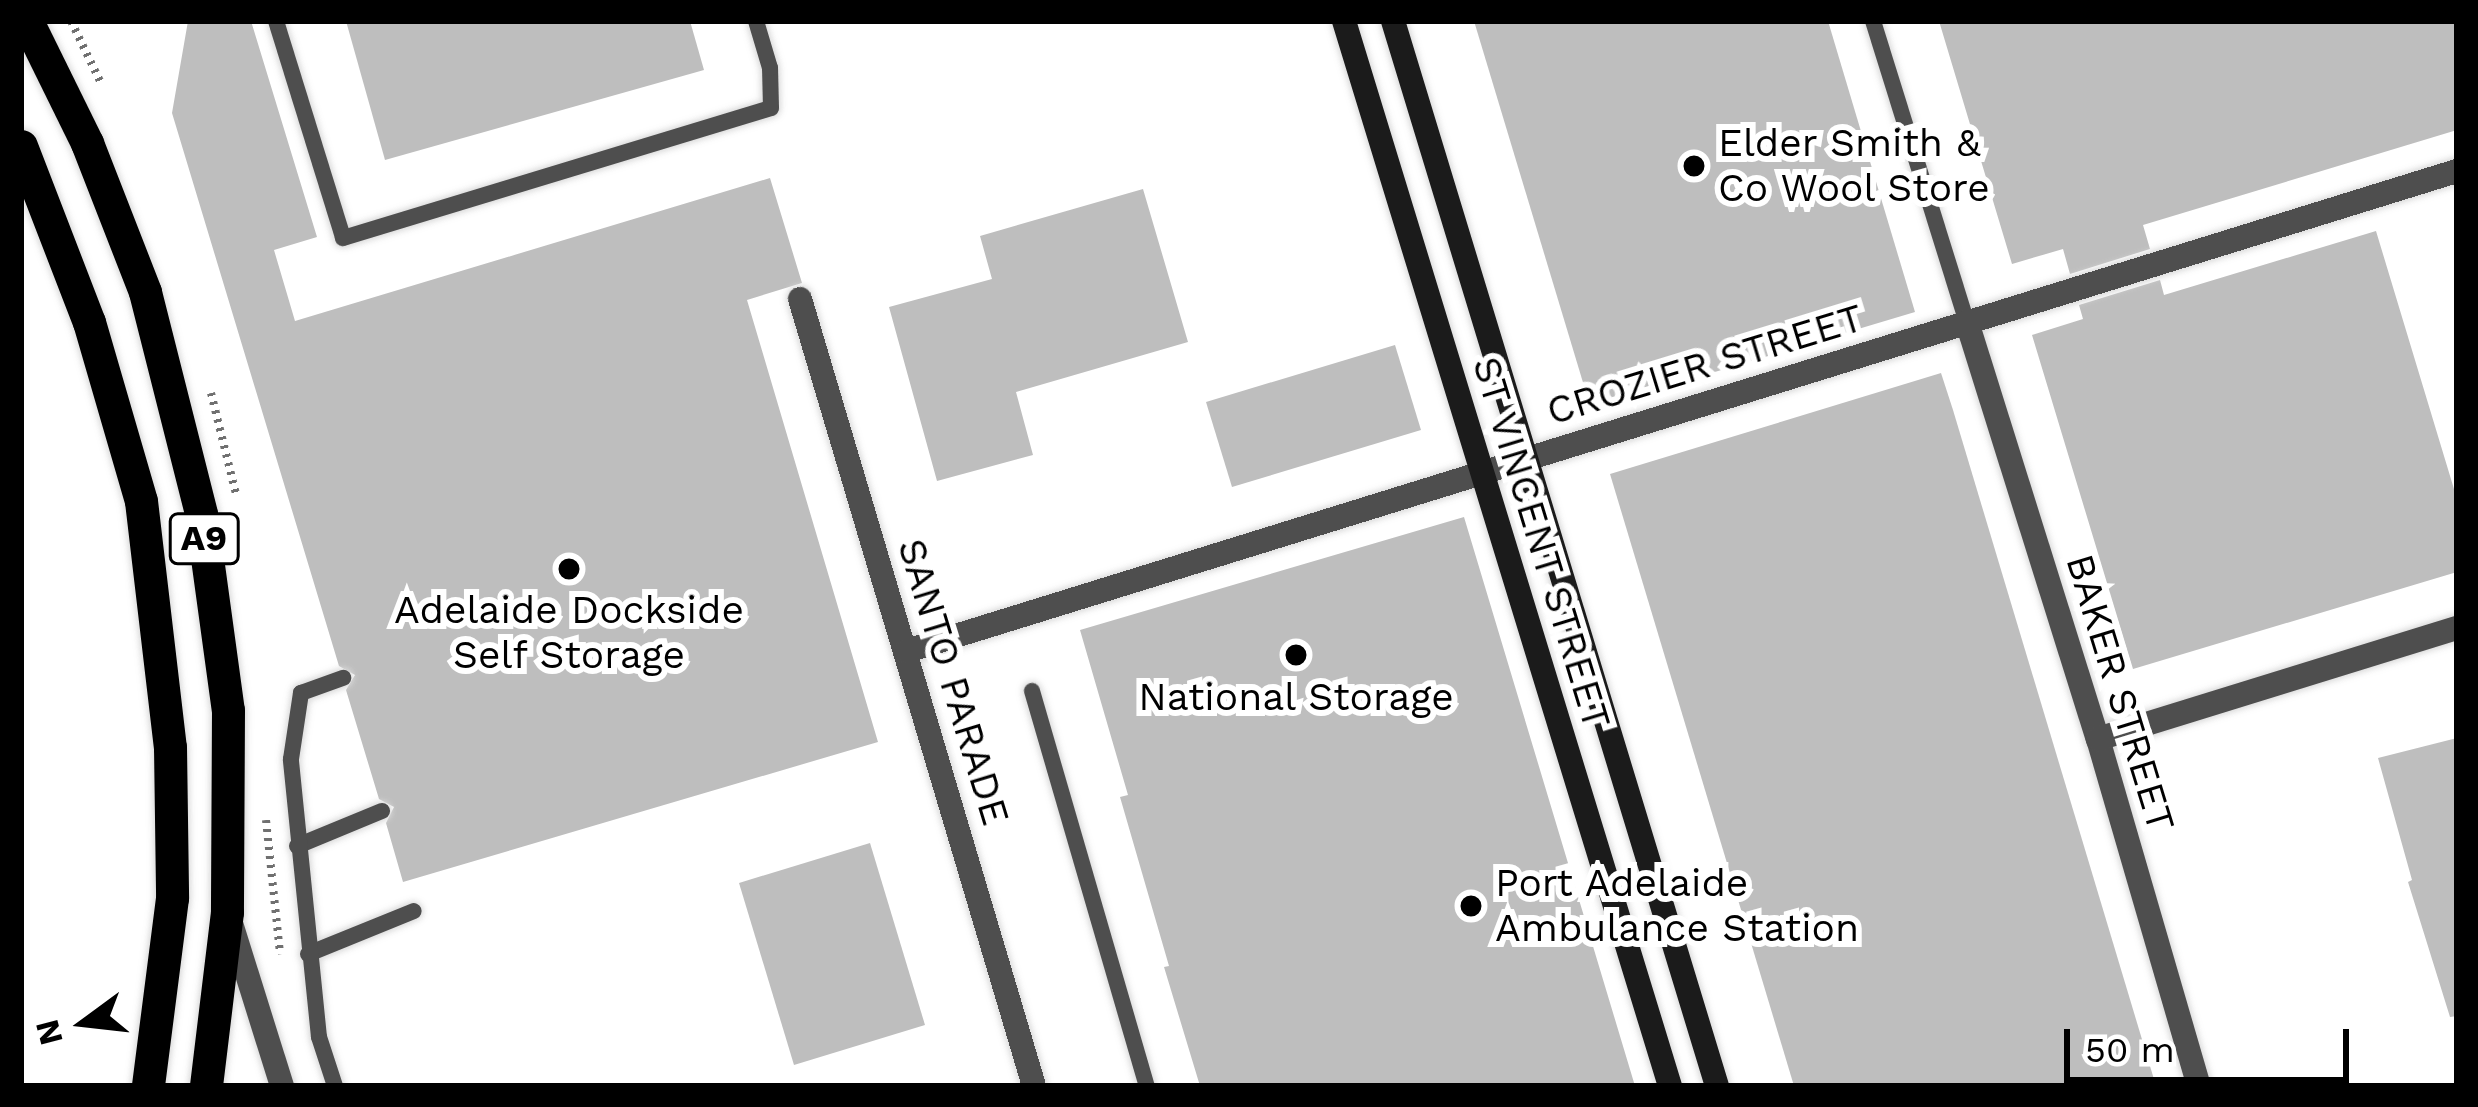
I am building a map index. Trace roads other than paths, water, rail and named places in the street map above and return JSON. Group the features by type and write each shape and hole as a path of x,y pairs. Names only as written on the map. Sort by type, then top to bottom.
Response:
{"highway":[{"name":"A9","path":"27,21 87,143 146,292 201,514 228,710 227,912 206,1086"},
{"name":"A9","path":"21,146 89,322 141,501 170,747 172,898 148,1086"}],"main road":[{"name":"ST VINCENT STREET","path":"1344,21 1670,1086"},
{"name":"ST VINCENT STREET","path":"1393,21 1717,1086"}],"street":[{"name":"CROZIER STREET","path":"907,651 2457,171"},
{"name":"SANTO PARADE","path":"800,298 1034,1086"},
{"name":"BAKER STREET","path":"1967,322 2098,739 2199,1086"},
{"path":"2098,739 2457,628"},
{"path":"227,912 282,1086"}],"lane":[{"path":"276,21 343,238 771,108 770,68 755,21"},
{"path":"1874,21 1967,322"},
{"path":"335,1086 319,1037 296,847 291,759 301,693 343,678"},
{"path":"1032,691 1147,1086"},
{"path":"296,847 382,811"},
{"path":"308,954 414,911"}],"place":[{"name":"Elder Smith & Co Wool Store","path":"1694,166"},
{"name":"Adelaide Dockside Self Storage","path":"569,569"},
{"name":"National Storage","path":"1296,655"},
{"name":"Port Adelaide Ambulance Station","path":"1471,906"}]}
